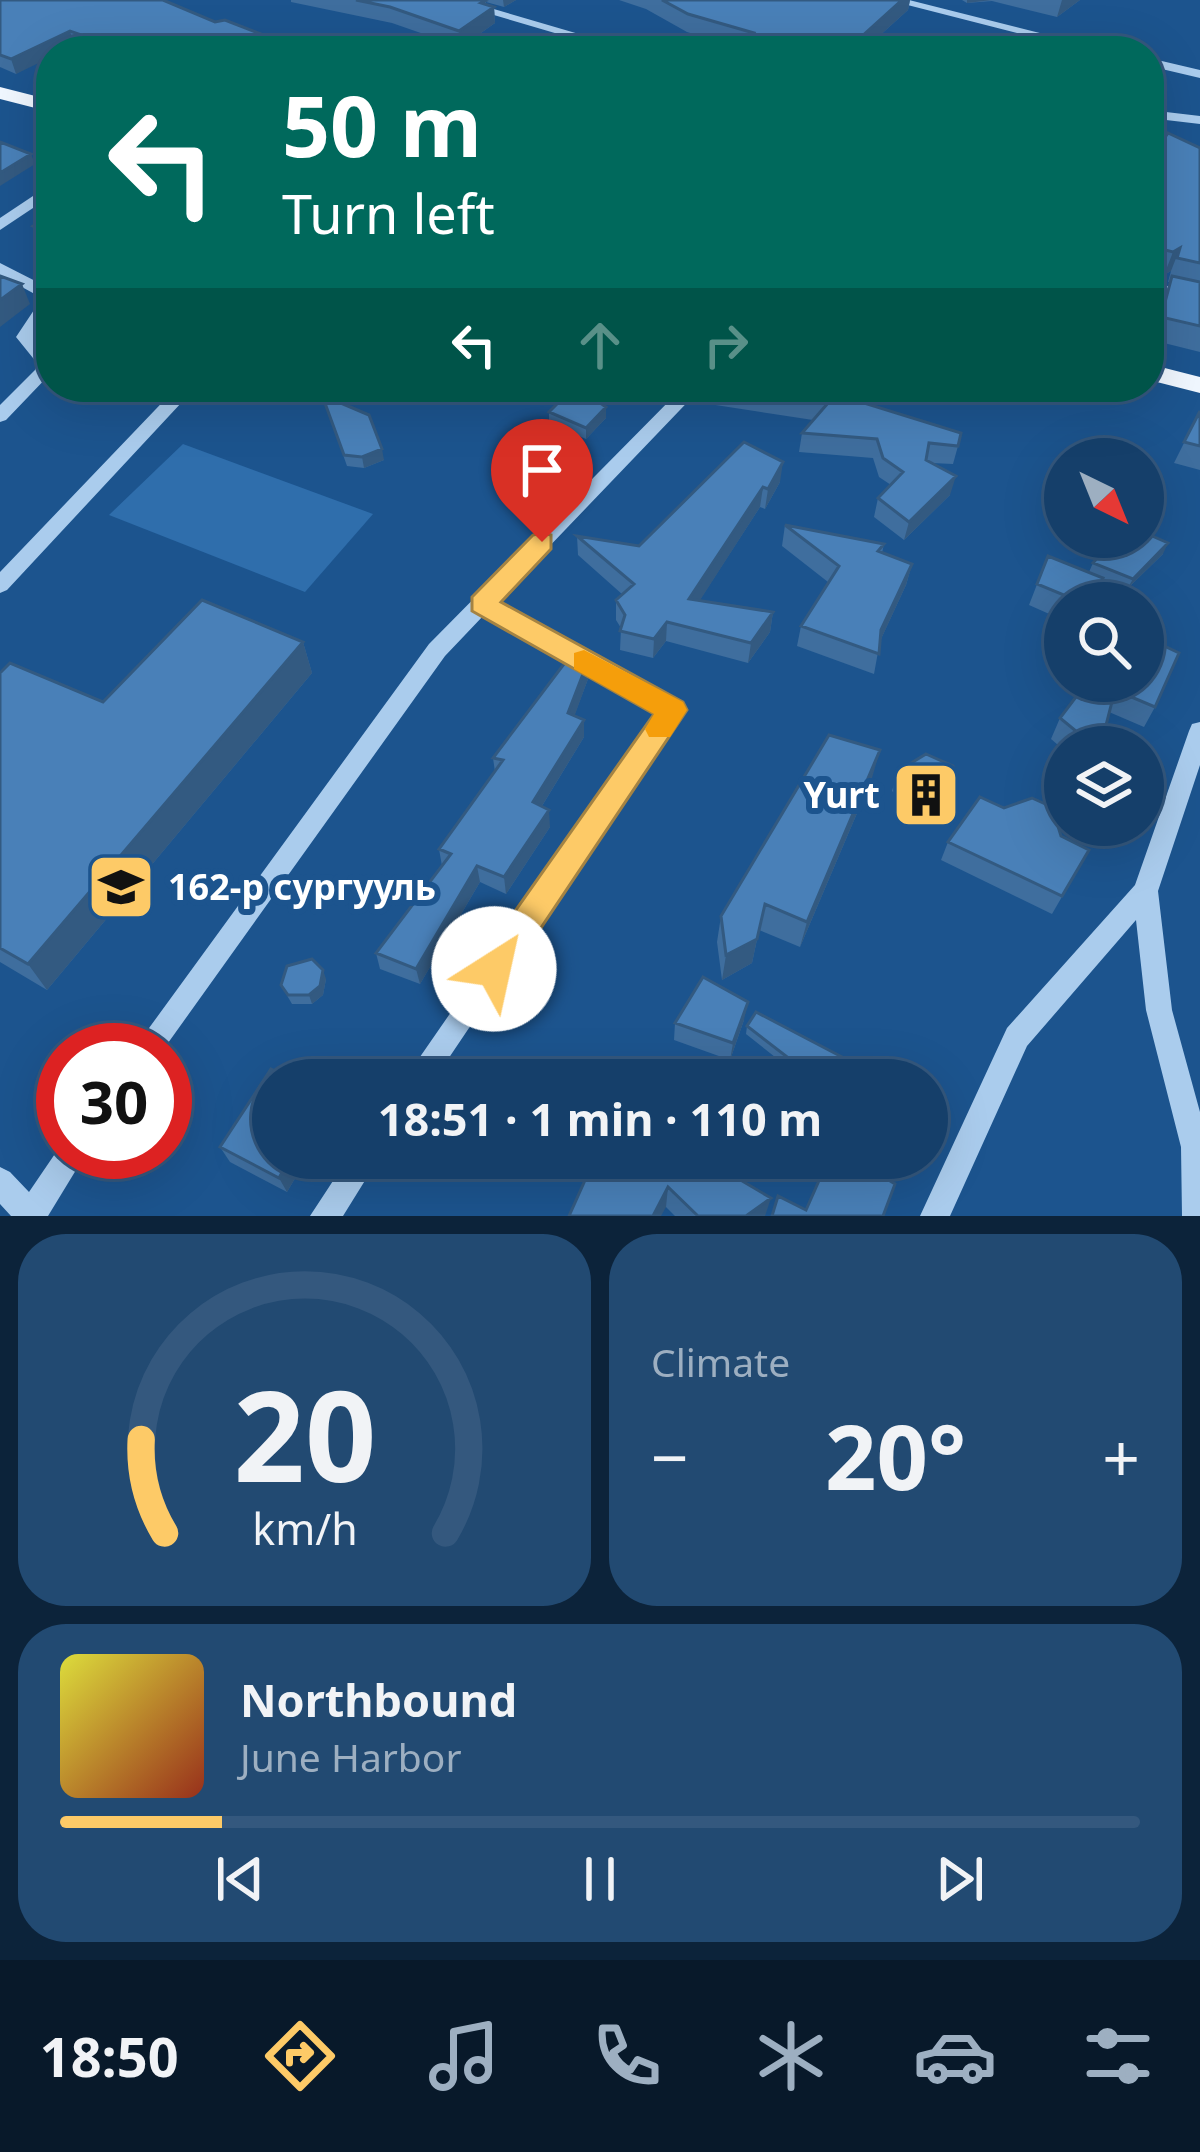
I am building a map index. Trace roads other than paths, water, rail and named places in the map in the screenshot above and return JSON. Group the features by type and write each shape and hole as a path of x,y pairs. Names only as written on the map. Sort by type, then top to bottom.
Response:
{"main road":[{"path":"0,93 36,102"},
{"path":"1164,376 1200,385"}],"street":[{"path":"449,0 577,36"},
{"path":"894,0 1042,36"},
{"path":"1164,66 1200,74"},
{"path":"1164,116 1200,120"},
{"path":"0,225 36,200"},
{"path":"0,268 36,288"},
{"path":"1164,290 1200,298"},
{"path":"36,320 25,337 36,350"},
{"path":"0,416 36,379"},
{"path":"0,585 173,402"},
{"path":"167,1023 437,650 678,402"},
{"path":"432,1059 672,710 482,604"},
{"path":"939,1212 1017,1036 1145,892 1200,730"},
{"path":"1145,892 1159,1010 1195,1147 1197,1216"},
{"path":"0,1182 30,1215 55,1179"},
{"path":"325,1216 351,1179"}],"place":[{"name":"Yurt","path":"926,795"},
{"name":"162-р сургууль","path":"121,887"}]}
